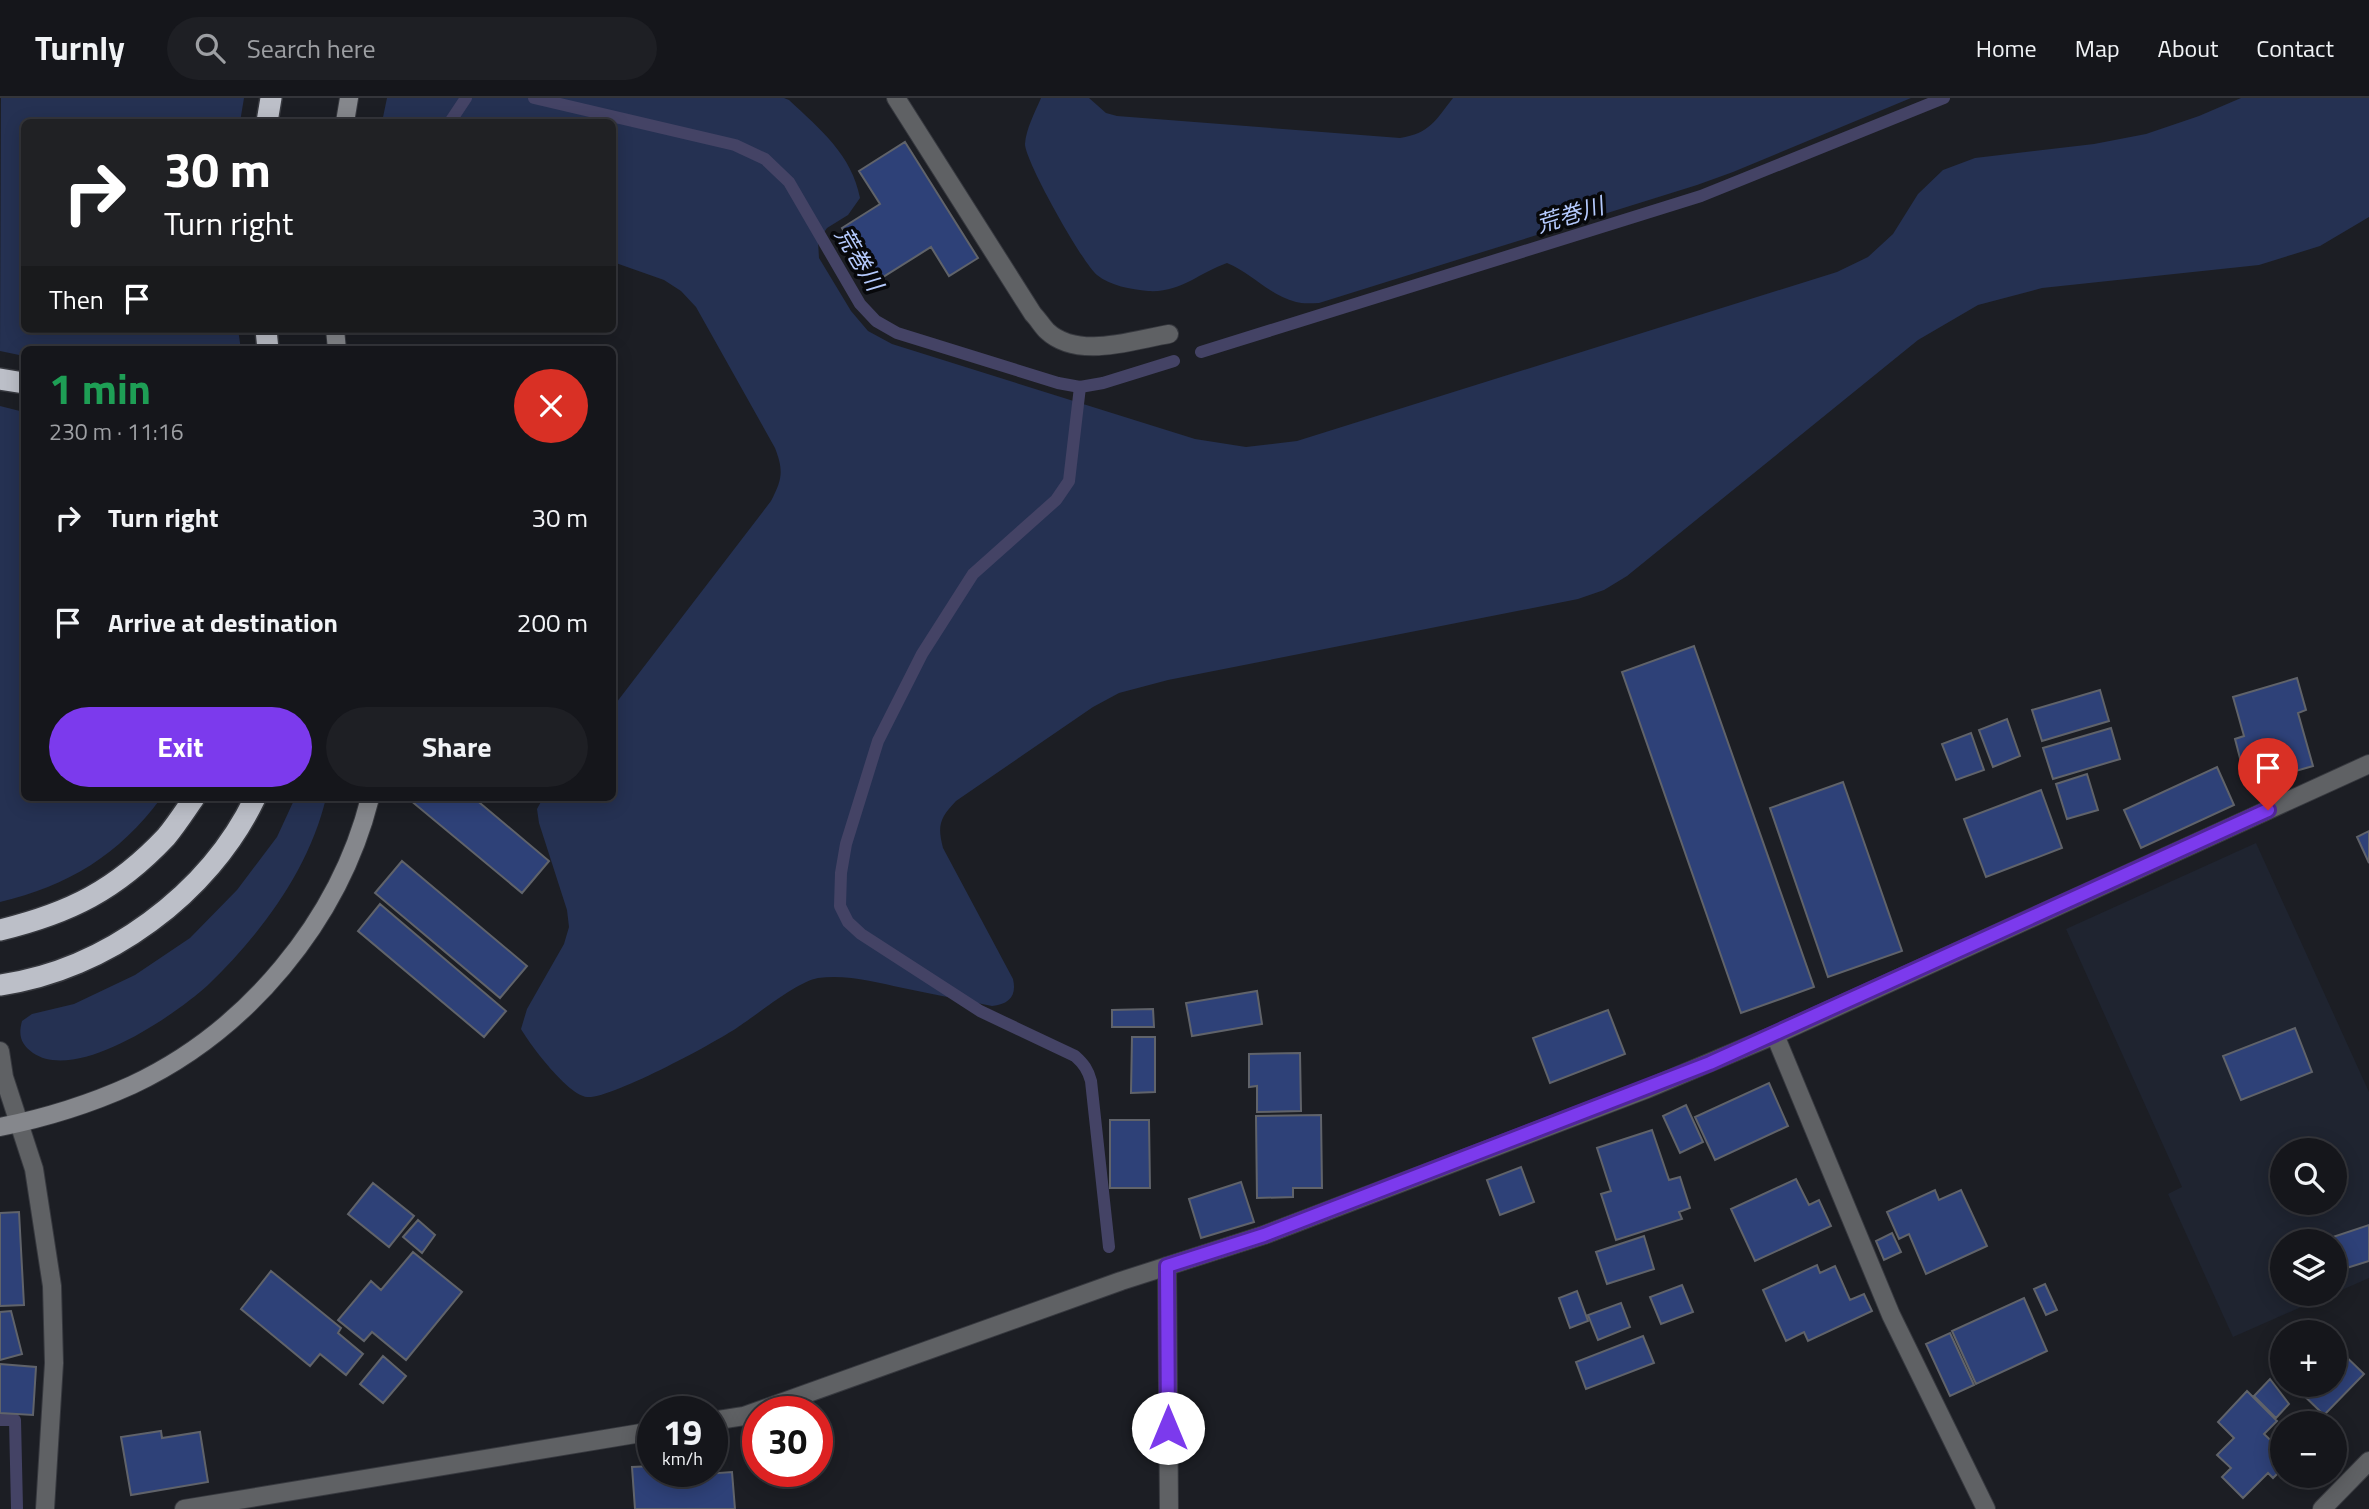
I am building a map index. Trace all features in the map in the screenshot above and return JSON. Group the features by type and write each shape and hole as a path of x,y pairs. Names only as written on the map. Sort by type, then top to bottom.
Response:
{"highway":[{"path":"268,119 271,98"},
{"path":"0,379 21,382"},
{"path":"0,930 43,919 90,898 131,870 167,835 192,801"},
{"path":"0,985 62,969 117,944 167,909 210,867 245,818 254,801"}],"street":[{"path":"346,119 349,98"},
{"path":"896,98 1033,314 1049,332 1070,344 1094,346 1169,334"},
{"path":"728,1418 744,1416 1167,1266 1264,1235 1647,1089 1776,1035 2369,764"},
{"path":"0,1127 77,1107 133,1084 186,1055 233,1019 276,976 312,928 342,876 369,801"},
{"path":"1776,1035 1891,1315 1986,1509"},
{"path":"0,1051 4,1077 34,1169 52,1286 54,1363 45,1509"},
{"path":"1167,1266 1169,1509"},
{"path":"184,1509 637,1434"},
{"path":"2322,1509 2369,1461"}],"shaded area":[{"path":"1,98 244,98 240,119 21,119 21,333 239,333 240,346 21,346 21,355 0,351"},
{"path":"387,98 784,98 812,121 833,144 856,183 860,198 848,215 827,228 818,241 819,258 851,311 868,331 892,344 1195,439 1246,447 1297,441 1837,272 1868,257 1893,234 1918,194 1943,170 1975,158 2094,144 2146,134 2241,98 2369,98 2369,217 2320,246 2259,265 2042,288 1978,305 1918,340 1627,576 1604,590 1578,599 1168,680 1119,693 1093,707 956,801 941,822 943,848 1013,979 1013,994 1007,1001 992,1006 861,979 818,978 789,991 729,1033 688,1056 640,1080 587,1097 560,1079 521,1029 527,1009 564,944 569,927 567,910 537,809 541,801 616,801 616,703 771,501 778,487 780,463 775,448 696,307 681,291 664,280 616,263 616,119 383,119"},
{"path":"1041,98 1089,98 1106,113 1117,116 1400,138 1425,129 1453,98 1911,98 1697,185 1319,303 1308,303 1296,302 1278,295 1227,263 1180,286 1160,291 1121,286 1097,275 1068,233 1028,154 1025,144 1027,132"},
{"path":"0,406 21,411 21,801 159,801 128,836 90,865 48,887 0,902"},
{"path":"294,801 325,801 308,851 280,900 246,945 193,998 150,1028 99,1053 74,1059 52,1060 33,1053 26,1046 21,1035 21,1026 22,1021 32,1014 74,1004 135,975 190,938 237,890 277,837"},
{"path":"2256,843 2369,1092 2369,1278 2347,1288 2347,1229 2270,1229 2270,1306 2303,1306 2233,1337 2168,1194 2182,1187 2066,929"}],"building":[{"path":"905,142 978,258 949,276 931,247 875,282 842,228 880,204 859,171"},
{"path":"1694,646 1814,987 1741,1013 1622,672"},
{"path":"2297,678 2306,710 2298,713 2313,766 2247,785 2235,739 2244,736 2233,697"},
{"path":"2100,690 2109,721 2042,741 2032,710"},
{"path":"2007,719 2020,756 1993,767 1979,730"},
{"path":"2111,728 2120,759 2053,779 2043,748"},
{"path":"1971,733 1984,770 1956,780 1942,744"},
{"path":"2217,767 2234,805 2141,848 2124,810"},
{"path":"2087,774 2098,810 2067,819 2056,784"},
{"path":"1843,782 1902,951 1828,977 1770,808"},
{"path":"2041,790 2062,848 1986,877 1964,819"},
{"path":"411,801 478,801 549,861 522,893"},
{"path":"2369,831 2369,863 2357,837"},
{"path":"402,861 527,966 500,998 375,893"},
{"path":"380,904 506,1011 484,1037 358,931"},
{"path":"1257,991 1262,1024 1192,1036 1186,1003"},
{"path":"1153,1009 1154,1027 1112,1027 1112,1010"},
{"path":"1608,1010 1625,1054 1550,1083 1533,1038"},
{"path":"2295,1028 2312,1072 2241,1100 2223,1056"},
{"path":"1132,1037 1155,1037 1155,1092 1131,1093"},
{"path":"1300,1053 1301,1111 1257,1112 1257,1086 1249,1087 1249,1054"},
{"path":"1769,1083 1788,1126 1715,1160 1695,1117"},
{"path":"1686,1105 1703,1142 1680,1153 1663,1116"},
{"path":"1321,1115 1322,1188 1293,1188 1293,1197 1257,1198 1256,1116"},
{"path":"1110,1120 1149,1120 1150,1188 1110,1188"},
{"path":"1652,1130 1669,1180 1680,1177 1690,1208 1679,1212 1682,1219 1616,1240 1601,1194 1611,1191 1597,1148"},
{"path":"1521,1167 1534,1202 1500,1215 1487,1180"},
{"path":"1796,1179 1809,1205 1819,1200 1831,1226 1755,1261 1731,1209"},
{"path":"1241,1182 1254,1222 1201,1238 1189,1199"},
{"path":"373,1183 414,1216 389,1247 348,1214"},
{"path":"1935,1190 1939,1200 1961,1190 1987,1246 1926,1274 1909,1234 1899,1239 1887,1212"},
{"path":"19,1212 24,1305 0,1306 0,1213"},
{"path":"418,1220 435,1235 422,1253 403,1237"},
{"path":"2369,1225 2369,1261 2347,1268 2347,1232"},
{"path":"1892,1233 1901,1252 1884,1260 1876,1241"},
{"path":"1644,1236 1654,1269 1607,1284 1596,1252"},
{"path":"413,1252 462,1292 406,1360 372,1332 364,1341 338,1320 371,1281 381,1290"},
{"path":"1817,1265 1820,1273 1835,1266 1850,1300 1864,1294 1872,1311 1808,1341 1804,1332 1786,1341 1763,1290"},
{"path":"271,1271 341,1328 338,1333 363,1354 346,1375 320,1354 310,1366 241,1309"},
{"path":"2045,1284 2057,1310 2046,1315 2034,1289"},
{"path":"1682,1285 1693,1312 1661,1324 1650,1297"},
{"path":"1577,1291 1588,1321 1570,1328 1559,1298"},
{"path":"2024,1298 2047,1351 1976,1384 1952,1331"},
{"path":"1621,1303 1630,1327 1598,1340 1588,1315"},
{"path":"11,1311 22,1354 0,1360 0,1312"},
{"path":"1950,1333 1974,1385 1950,1396 1926,1344"},
{"path":"1643,1336 1654,1363 1586,1389 1576,1362"},
{"path":"383,1356 406,1376 383,1403 360,1384"},
{"path":"2347,1358 2364,1374 2347,1391"},
{"path":"0,1364 36,1367 33,1415 0,1413"},
{"path":"2270,1379 2270,1397 2284,1397 2289,1404 2282,1411 2270,1412 2254,1396"},
{"path":"2247,1391 2270,1414 2270,1428 2264,1434 2270,1440 2270,1475 2268,1473 2243,1498 2222,1477 2231,1468 2217,1455 2234,1438 2218,1422"},
{"path":"2305,1397 2342,1397 2328,1411 2320,1411"},
{"path":"161,1431 162,1438 200,1432 208,1482 131,1495 121,1437"},
{"path":"632,1467 637,1467 637,1487 728,1487 728,1472 732,1472 735,1509 635,1509"}],"waterway":[{"path":"452,119 466,98"},
{"name":"荒巻川","path":"534,98 735,145 765,159 789,182 860,304 876,321 897,333 1058,383 1080,387 1103,383 1174,361"},
{"name":"荒巻川","path":"1201,352 1701,196 1944,98"},
{"path":"1080,387 1069,481 1056,500 973,574 922,654 878,741 846,844 841,873 840,906 848,922 861,934 980,1011 1075,1056 1087,1070 1091,1081 1109,1247"},
{"path":"0,1420 15,1420 17,1508"}],"route":[{"path":"1168,1428 1167,1266 1264,1235 1710,1063 2268,810"}]}
